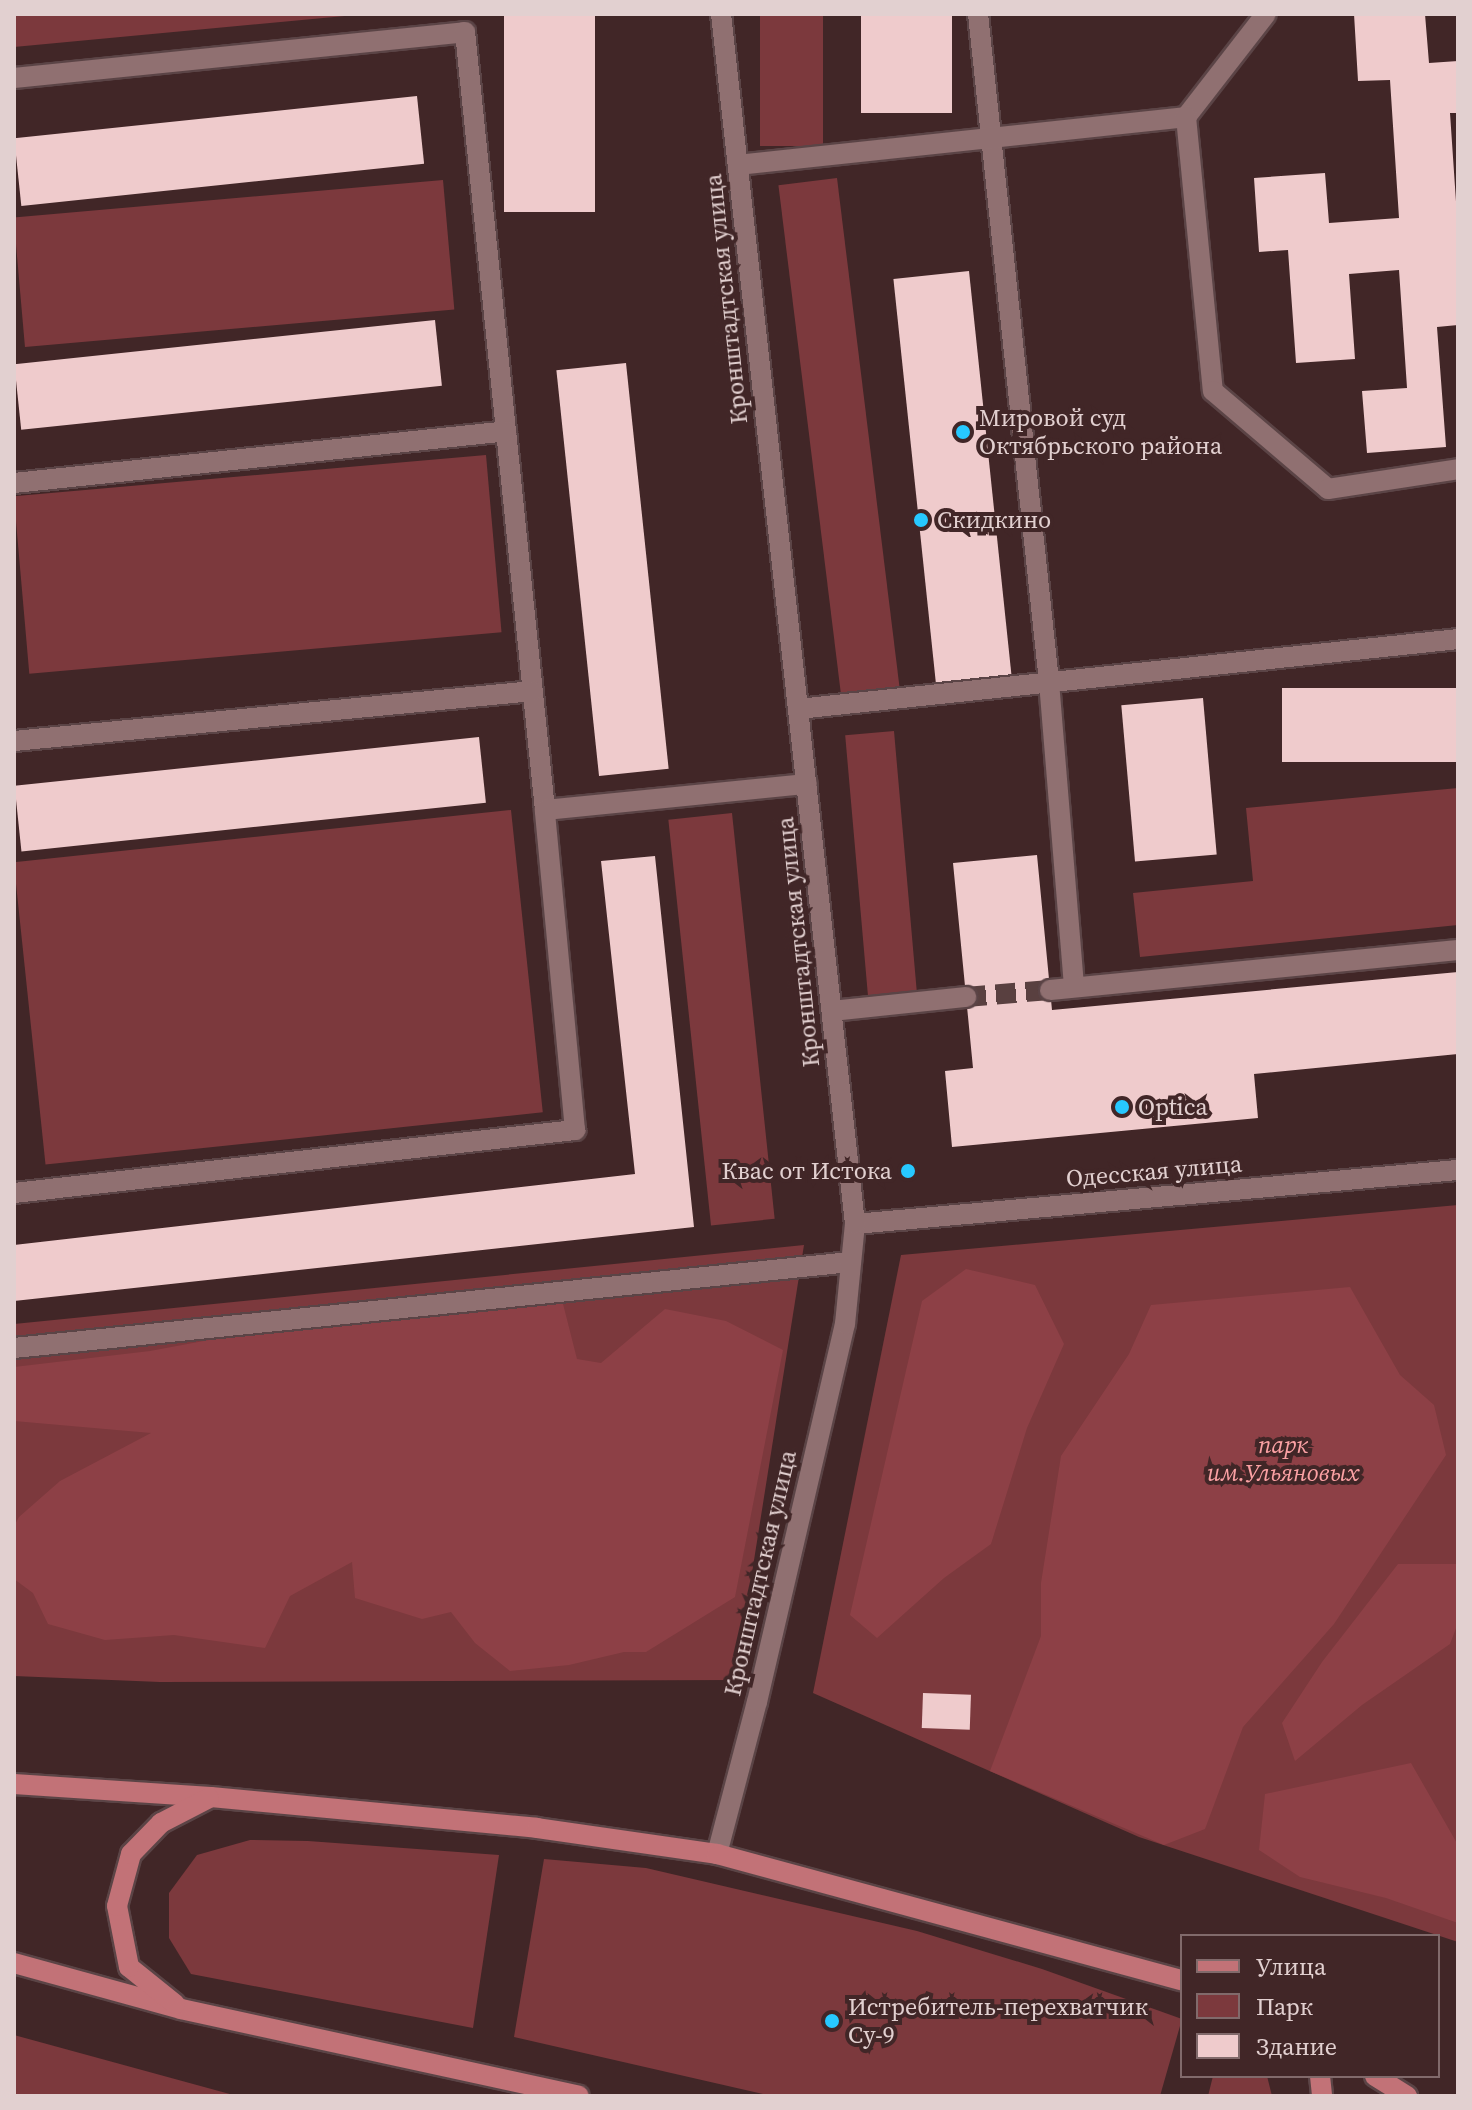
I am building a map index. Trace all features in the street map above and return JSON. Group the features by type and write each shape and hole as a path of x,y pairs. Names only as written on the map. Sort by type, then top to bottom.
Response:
{"main road":[{"path":"14,1784 211,1797 537,1828 717,1854 1180,1979"},
{"path":"181,2009 129,1967 117,1906 131,1854 161,1823 211,1797"},
{"path":"14,1963 181,2009 579,2096"},
{"path":"1378,2078 1407,2096"}],"street":[{"name":"Кронштадтская улица","path":"717,1854 757,1702 845,1324 855,1224 721,14"},
{"path":"978,14 1049,682 1074,986"},
{"path":"1266,14 1186,117 1213,391 1328,489 1458,469"},
{"path":"14,78 464,23 575,1130 14,1193"},
{"path":"738,165 1186,117"},
{"path":"14,483 506,431"},
{"path":"798,709 1458,639"},
{"path":"14,741 533,691"},
{"path":"545,810 807,784"},
{"path":"1050,990 1458,950"},
{"path":"832,1011 966,997"},
{"name":"Одесская улица","path":"855,1224 1458,1170"},
{"path":"14,1348 851,1262"}],"green space":[{"path":"14,14 366,14 14,47"},
{"path":"760,14 823,14 823,146 760,146"},
{"path":"837,178 900,694 842,701 778,185"},
{"path":"443,180 454,310 25,347 14,218"},
{"path":"486,455 502,632 29,674 14,496"},
{"path":"894,731 917,993 868,997 845,735"},
{"path":"1458,788 1458,925 1140,957 1133,893 1253,881 1246,808"},
{"path":"511,810 543,1112 46,1165 14,862"},
{"path":"732,813 775,1219 711,1225 668,820"},
{"name":"парк им.Ульяновых","path":"1458,1205 1458,1942 1139,1837 813,1693 901,1255"},
{"path":"804,1245 735,1680 160,1682 14,1676 14,1324"},
{"path":"966,1269 1035,1285 1064,1344 1027,1428 991,1544 944,1578 877,1638 850,1615 922,1301"},
{"name":"парк им.Ульяновых","path":"1350,1287 1400,1375 1434,1405 1446,1455 1334,1624 1243,1727 1205,1829 1164,1845 990,1771 1041,1636 1041,1583 1061,1456 1129,1354 1151,1305"},
{"path":"560,1292 577,1359 601,1363 665,1309 726,1321 783,1350 735,1597 646,1652 624,1652 569,1665 510,1671 475,1643 451,1612 422,1619 355,1598 352,1562 290,1596 265,1648 174,1635 105,1640 48,1624 33,1593 14,1579 14,1526 19,1517 60,1481 151,1433 14,1421 14,1367 150,1351 349,1314"},
{"path":"1398,1564 1458,1564 1458,1623 1450,1644 1362,1705 1295,1761 1282,1723 1322,1662"},
{"path":"1411,1763 1458,1845 1458,1923 1386,1898 1300,1877 1259,1850 1265,1794"},
{"path":"250,1840 308,1841 499,1855 473,2028 191,1974 169,1938 169,1893 197,1855"},
{"path":"544,1859 646,1868 917,1931 1042,1969 1180,2018 1160,2096 772,2096 514,2037"},
{"path":"14,2035 237,2096 14,2096"},
{"path":"1212,2078 1268,2078 1272,2096 1208,2096"}],"building":[{"path":"504,14 595,14 595,212 504,212"},
{"path":"861,14 952,14 952,113 861,113"},
{"path":"1354,14 1425,14 1429,63 1458,61 1458,113 1450,113 1458,231 1458,325 1437,327 1446,447 1367,453 1362,391 1407,388 1399,270 1349,274 1355,359 1296,363 1288,250 1259,252 1254,178 1325,173 1329,223 1399,218 1390,80 1358,81"},
{"path":"417,96 424,164 21,206 14,138"},
{"path":"969,271 1012,677 936,685 893,279"},
{"path":"435,320 442,386 21,430 14,364"},
{"path":"626,363 669,769 599,776 556,370"},
{"path":"1282,688 1458,688 1458,762 1282,762"},
{"path":"1203,698 1217,854 1135,862 1121,705"},
{"path":"479,737 486,803 21,851 15,786"},
{"path":"1037,855 1052,1010 1458,972 1458,1054 1254,1074 1258,1118 952,1147 945,1071 973,1068 953,863"},
{"path":"655,856 694,1227 14,1301 14,1245 635,1174 601,861"},
{"path":"923,1693 971,1695 970,1730 922,1728"}],"tunnel":[{"path":"966,997 1050,990"}],"place":[{"name":"Мировой суд Октябрьского района","path":"963,432"},
{"name":"Скидкино","path":"921,520"},
{"name":"Optica","path":"1122,1107"},
{"name":"Квас от Истока","path":"908,1171"},
{"name":"Истребитель-перехватчик Су-9","path":"832,2021"}]}
